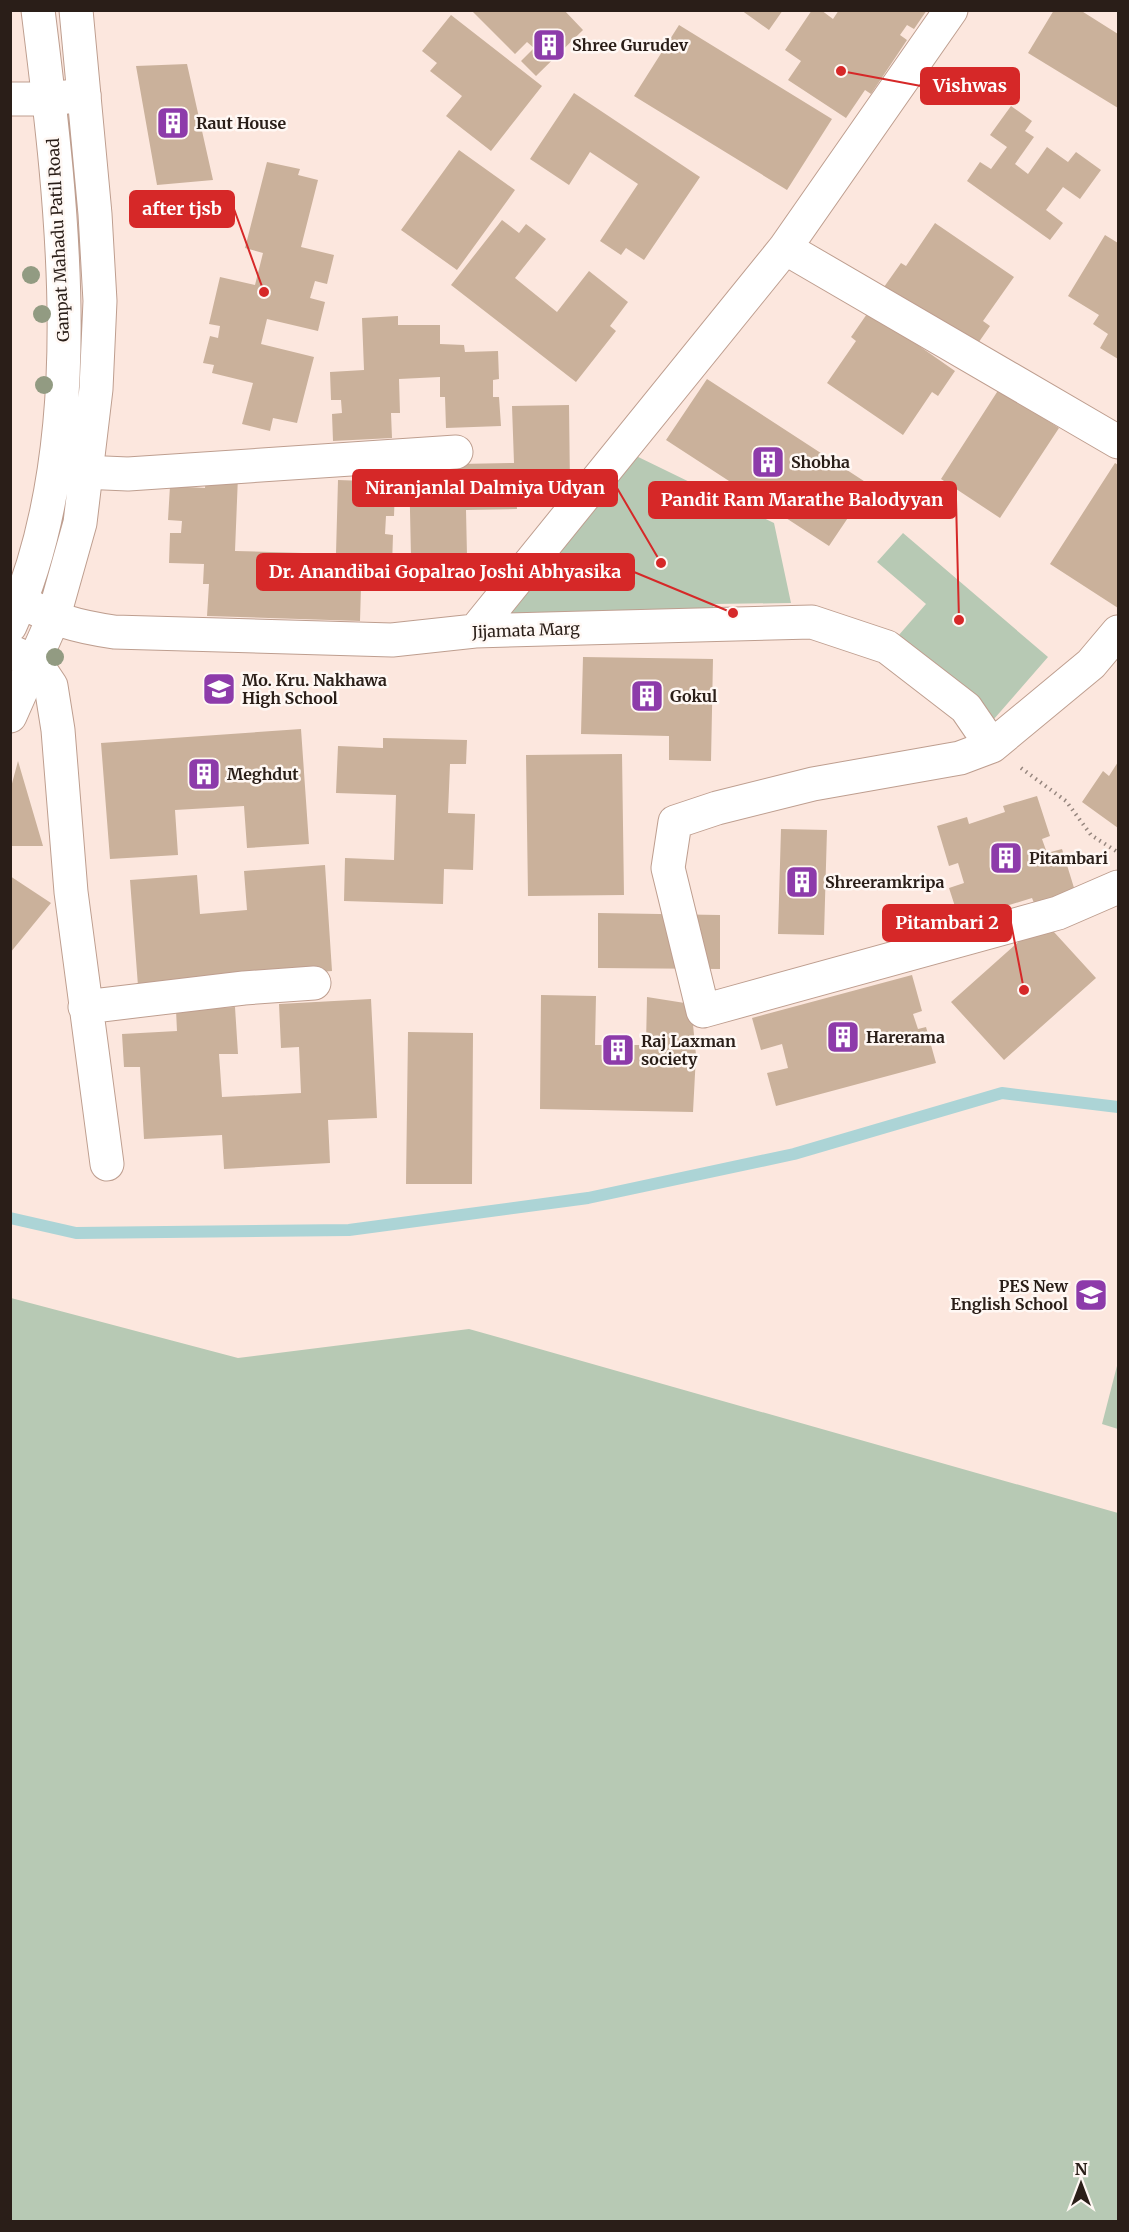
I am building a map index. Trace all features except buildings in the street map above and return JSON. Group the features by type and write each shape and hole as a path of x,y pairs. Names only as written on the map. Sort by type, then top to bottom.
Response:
{"street":[{"name":"Ganpat Mahadu Patil Road","path":"16,614 30,580 46,516 54,471 63,384 63,283 49,99 39,10"},
{"path":"10,716 23,656 54,619 80,523 96,389 100,301 95,214 76,10"},
{"path":"475,631 785,248 951,10"},
{"path":"10,99 49,99 84,95"},
{"path":"785,248 1119,442"},
{"path":"63,283 99,283"},
{"path":"54,471 128,474 456,452"},
{"name":"Jijamata Marg","path":"16,614 54,619 77,627 114,632 381,640 475,631 812,622 887,646 966,708 992,746"},
{"path":"1119,632 1091,664 992,746 960,758 813,784 717,808 675,822 668,868 703,1011 1058,913 1119,888"},
{"path":"23,656 51,686 71,892 107,1164"},
{"path":"86,1007 244,988 314,983"}],"path":[{"path":"992,746 1066,801 1091,835 1119,853"}],"green space":[{"path":"630,453 774,523 791,603 714,604 712,613 490,621"},
{"path":"903,533 1048,657 994,719 898,636 926,604 877,562"},
{"path":"11,1298 238,1358 469,1329 1118,1513 1118,2221 11,2221"},
{"path":"1118,1362 1118,1429 1102,1424"}],"waterway":[{"path":"10,1218 76,1233 349,1230 588,1198 794,1154 1002,1093 1118,1107"}],"place":[{"name":"Shree Gurudev","path":"549,45"},
{"name":"Vishwas","path":"841,71"},
{"name":"Raut House","path":"173,123"},
{"name":"after tjsb","path":"264,292"},
{"name":"Shobha","path":"768,462"},
{"name":"Niranjanlal Dalmiya Udyan","path":"661,563"},
{"name":"Dr. Anandibai Gopalrao Joshi Abhyasika","path":"733,613"},
{"name":"Pandit Ram Marathe Balodyyan","path":"959,620"},
{"name":"Mo. Kru. Nakhawa High School","path":"219,689"},
{"name":"Gokul","path":"647,696"},
{"name":"Meghdut","path":"204,774"},
{"name":"Pitambari","path":"1006,858"},
{"name":"Shreeramkripa","path":"802,882"},
{"name":"Pitambari 2","path":"1024,990"},
{"name":"Harerama","path":"843,1037"},
{"name":"Raj Laxman society","path":"618,1050"},
{"name":"PES New English School","path":"1091,1295"}]}
